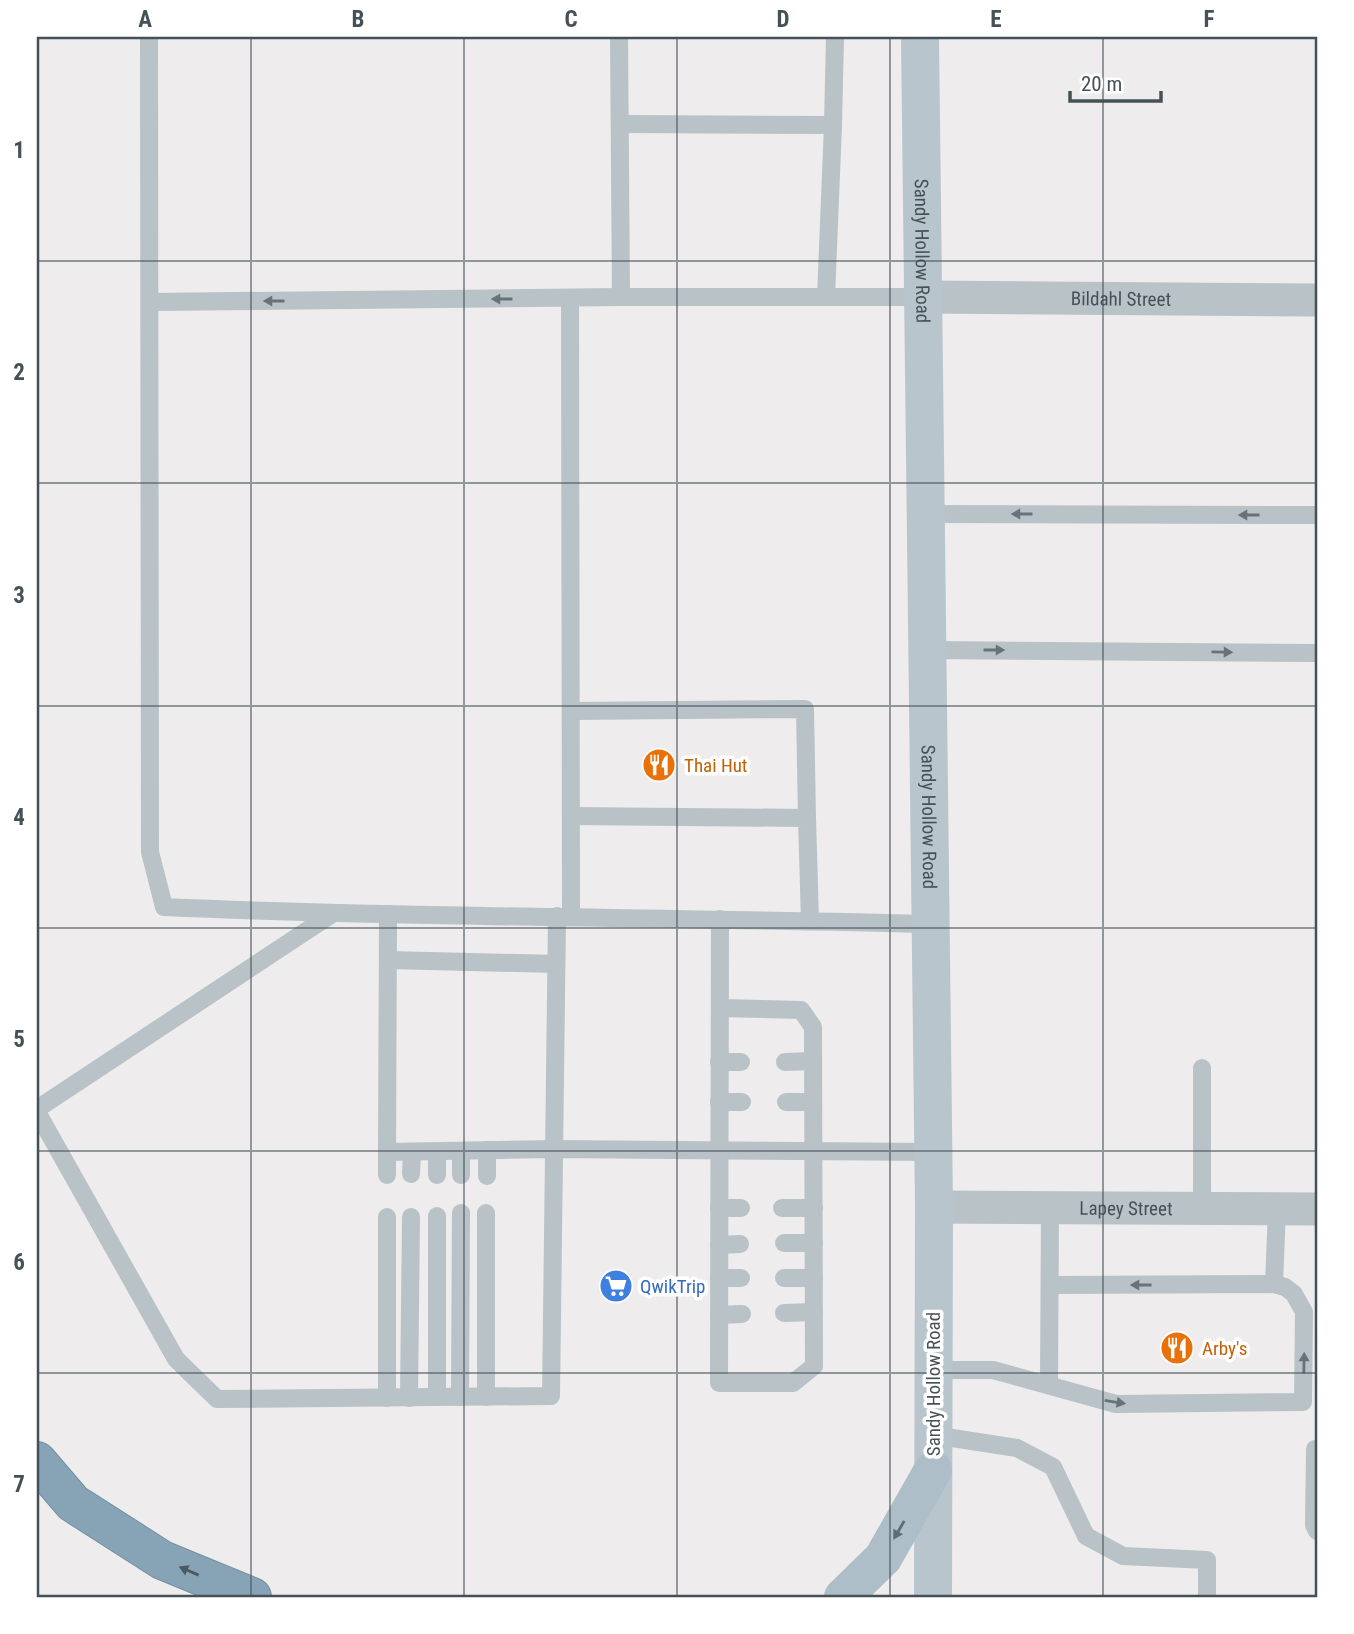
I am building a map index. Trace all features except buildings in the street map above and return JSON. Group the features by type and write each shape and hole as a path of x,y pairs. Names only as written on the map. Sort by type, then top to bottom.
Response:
{"highway":[{"path":"37,1461 73,1503 162,1560 252,1597"}],"main road":[{"path":"842,1597 883,1558 933,1453"}],"street":[{"name":"Sandy Hollow Road","path":"920,37 934,1208 933,1597"},
{"name":"Bildahl Street","path":"923,297 1317,300"},
{"name":"Lapey Street","path":"934,1208 1317,1209"}],"lane":[{"path":"149,37 150,852 164,907 332,914 930,924"},
{"path":"619,37 621,297"},
{"path":"826,297 835,37"},
{"path":"620,124 833,125"},
{"path":"150,302 923,297"},
{"path":"332,914 37,1110 176,1359 217,1399 551,1396 556,964 564,916 571,816 570,299"},
{"path":"925,514 1317,515"},
{"path":"926,650 1317,653"},
{"path":"571,711 805,709 810,921"},
{"path":"571,816 807,817"},
{"path":"387,1175 388,914"},
{"path":"720,919 719,1383 793,1383 814,1366 813,1027 801,1010 720,1008"},
{"path":"388,960 556,964"},
{"path":"785,1062 813,1061"},
{"path":"719,1062 741,1062"},
{"path":"1202,1068 1202,1208"},
{"path":"719,1102 743,1102"},
{"path":"786,1102 813,1102"},
{"path":"387,1152 554,1149 933,1152"},
{"path":"487,1150 487,1176"},
{"path":"461,1151 461,1175"},
{"path":"411,1174 412,1152"},
{"path":"437,1152 437,1175"},
{"path":"719,1208 741,1208"},
{"path":"782,1208 814,1208"},
{"path":"1049,1384 1050,1208"},
{"path":"1274,1284 1277,1209"},
{"path":"460,1397 461,1213"},
{"path":"486,1213 486,1397"},
{"path":"437,1216 437,1397"},
{"path":"387,1217 387,1398"},
{"path":"409,1398 411,1217"},
{"path":"784,1243 814,1243"},
{"path":"719,1245 740,1244"},
{"path":"719,1278 741,1278"},
{"path":"783,1278 814,1278"},
{"path":"934,1370 993,1370 1116,1404 1303,1402 1304,1312 1294,1294 1285,1287 1274,1284 1050,1285"},
{"path":"784,1313 814,1312"},
{"path":"719,1315 742,1314"},
{"path":"933,1453 1017,1448 1053,1467 1086,1536 1123,1556 1207,1560 1207,1597"},
{"path":"1315,1449 1314,1525 1317,1531"}],"place":[{"name":"Thai Hut","path":"659,765"},
{"name":"QwikTrip","path":"616,1286"},
{"name":"Arby's","path":"1177,1348"}]}
